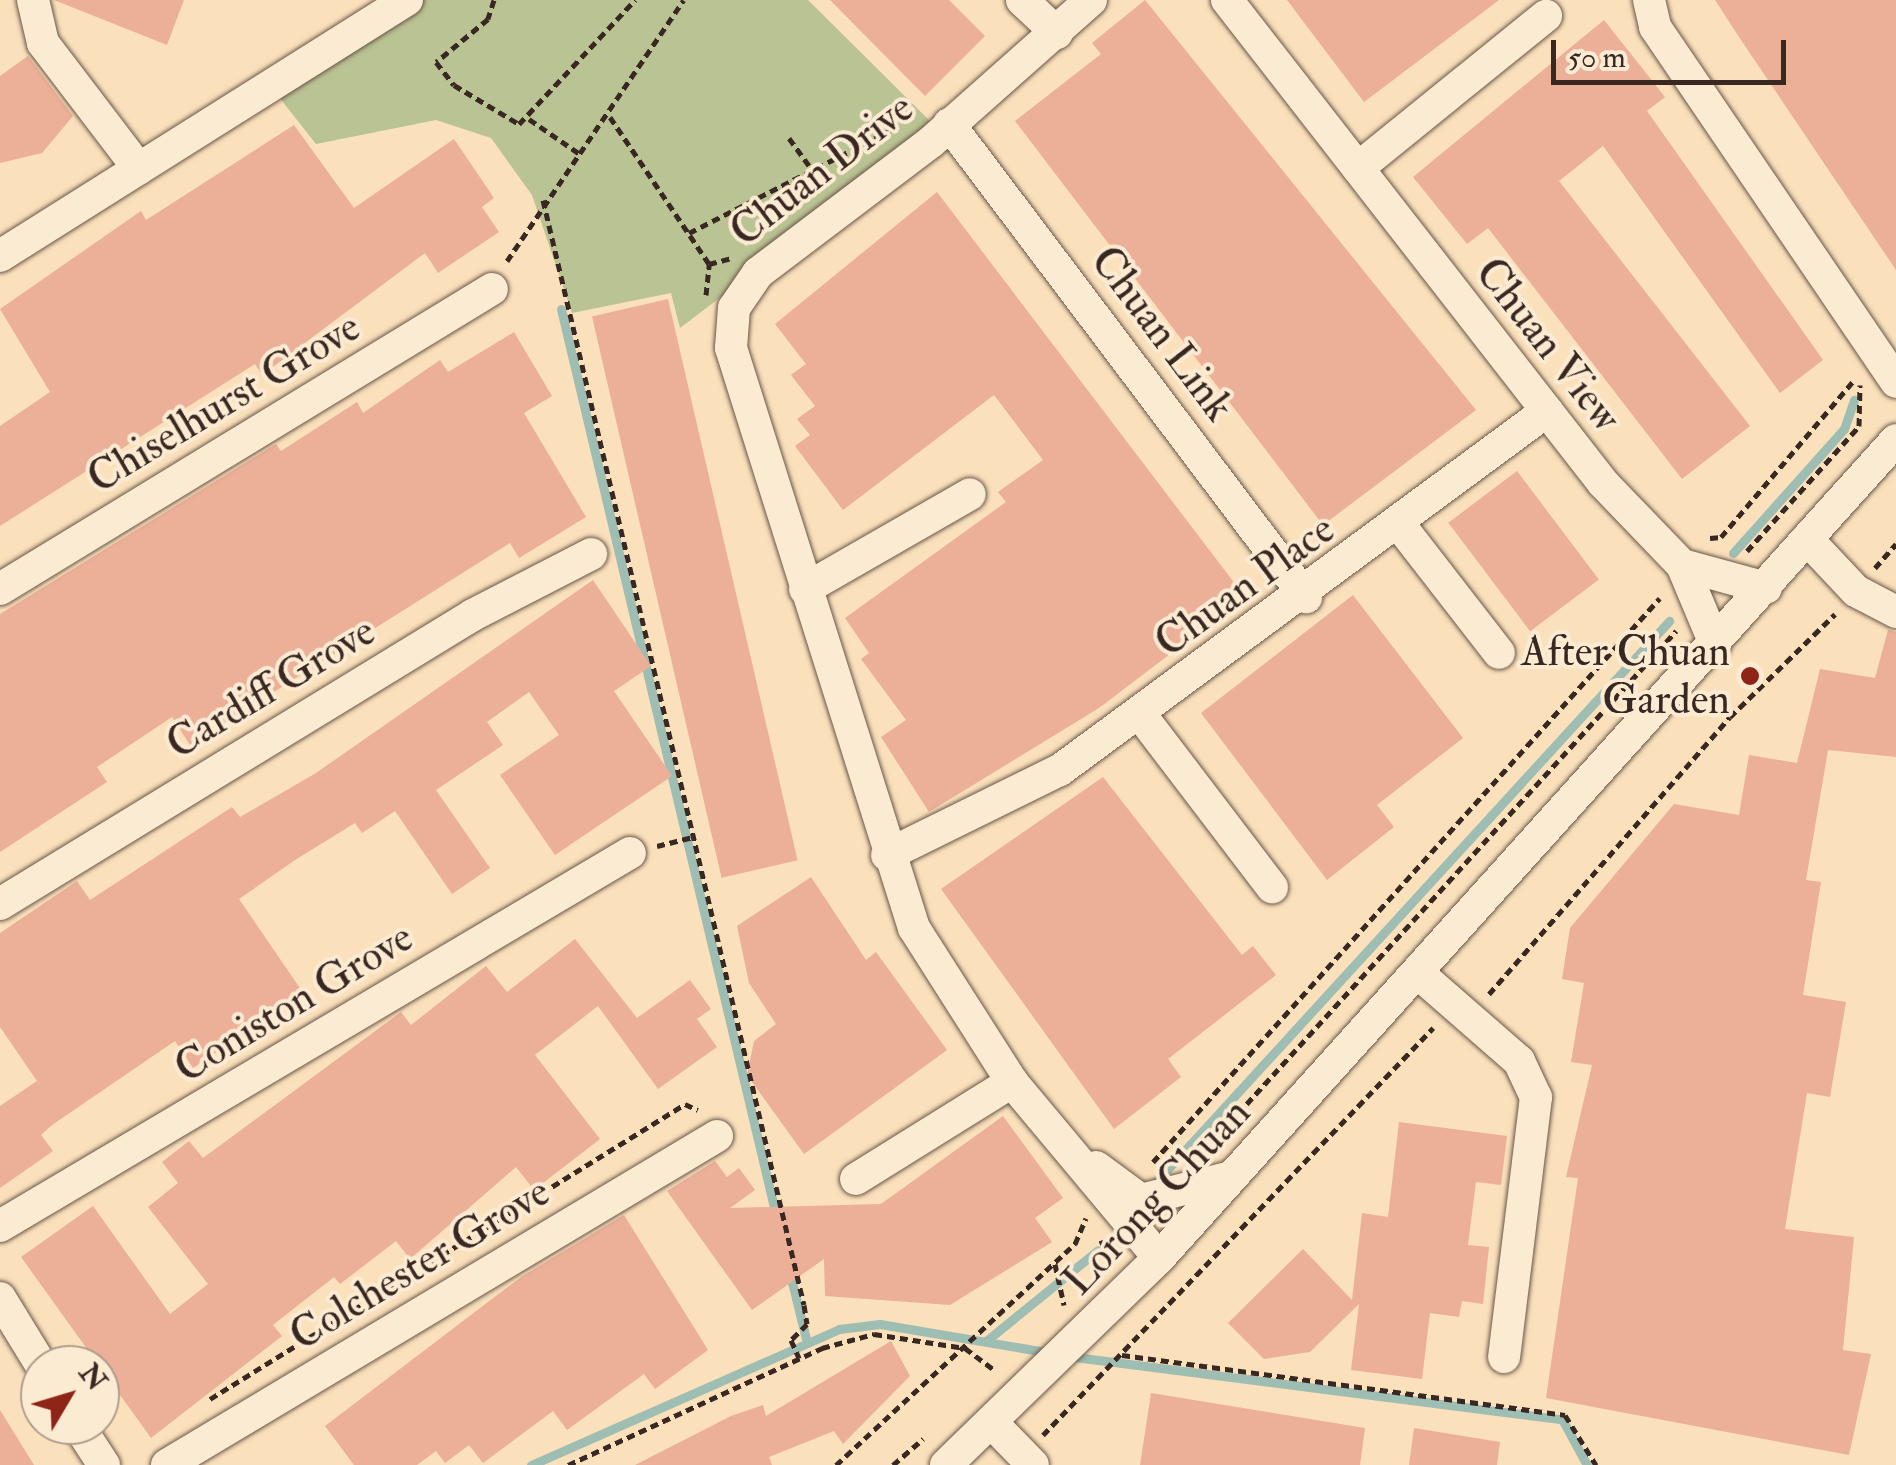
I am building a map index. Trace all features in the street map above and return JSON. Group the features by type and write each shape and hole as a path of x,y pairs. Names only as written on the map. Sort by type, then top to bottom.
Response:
{"street":[{"path":"33,0 43,44 139,169"},
{"path":"0,256 407,0"},
{"path":"1022,0 1057,33"},
{"name":"Chuan Drive","path":"1091,0 940,133 758,273 734,308 731,348 886,855 914,928 1012,1082 1053,1137 1158,1258"},
{"name":"Chuan View","path":"1227,0 1547,411 1683,566 1715,644"},
{"path":"1649,0 1655,27 1896,382"},
{"path":"1358,168 1546,16"},
{"name":"Chuan Link","path":"940,133 1306,597"},
{"name":"Chiselhurst Grove","path":"0,589 492,289"},
{"name":"Chuan Place","path":"886,855 960,826 1140,714 1306,597 1547,411"},
{"name":"Lorong Chuan","path":"946,1465 1079,1343 1236,1174 1896,440"},
{"path":"805,589 970,494"},
{"name":"Chuan Place","path":"1399,524 1499,653"},
{"path":"1807,540 1856,591 1896,612"},
{"name":"Cardiff Grove","path":"0,904 473,615 591,554"},
{"path":"1683,566 1766,588"},
{"name":"Chuan Place","path":"1140,714 1272,887"},
{"name":"Coniston Grove","path":"0,1226 630,854"},
{"path":"1418,973 1519,1061 1536,1097 1504,1357"},
{"path":"856,1180 1012,1082"},
{"name":"Colchester Grove","path":"167,1465 717,1136"},
{"path":"1053,1137 1142,1200 1236,1174"},
{"path":"0,1298 29,1345"},
{"path":"993,1424 1029,1460"}],"path":[{"path":"494,0 482,25 440,52 438,67 508,122 529,119 635,0"},
{"path":"492,289 543,200 610,116 683,2 674,0"},
{"path":"610,116 710,264"},
{"path":"529,119 580,154"},
{"path":"689,233 810,166 894,129 940,133"},
{"path":"789,138 810,166"},
{"path":"543,200 807,1324 791,1340 799,1357"},
{"path":"1146,1171 1666,591 1683,566 1721,537 1861,372 1859,426 1735,564"},
{"path":"1029,1460 1105,1372 1415,1038 1489,994 1730,717 1856,591"},
{"path":"1199,1156 1687,619"},
{"path":"672,842 692,837"},
{"path":"206,1402 685,1104 717,1136"},
{"path":"836,1465 1054,1263 1089,1211"},
{"path":"1054,1263 1064,1305"},
{"path":"568,1465 799,1357 874,1334 966,1348 995,1371"},
{"path":"1121,1356 1565,1415 1596,1465"},
{"path":"893,1465 913,1449"}],"green space":[{"path":"420,0 808,0 940,131 680,328 671,293 572,313 532,195 491,138 436,120 316,144 275,92"}],"building":[{"path":"54,0 184,0 167,45"},
{"path":"830,0 949,0 985,36 925,96"},
{"path":"1145,0 1476,410 1323,525 1015,121 1101,54 1092,43"},
{"path":"1287,0 1499,0 1364,102"},
{"path":"1715,0 1896,0 1896,270 1739,37"},
{"path":"1604,20 1665,97 1647,111 1823,360 1780,393 1603,146 1559,181 1750,426 1682,479 1488,228 1467,244 1413,177"},
{"path":"28,56 73,116 42,153 0,163 0,76"},
{"path":"294,125 354,208 454,139 494,198 482,207 499,232 438,273 425,253 262,375 255,364 0,526 0,426 50,392 0,309 141,211 146,220"},
{"path":"937,192 1245,597 1099,708 929,812 881,737 906,720 861,659 869,653 845,618 1006,502 998,492 1043,460 994,395 843,510 795,446 810,435 797,419 815,406 791,375 806,364 775,324"},
{"path":"668,299 798,860 722,878 592,317"},
{"path":"514,332 552,396 524,413 586,517 519,558 510,543 190,745 172,717 97,767 107,782 0,852 0,614 276,444 281,451 357,402 363,413 440,360 448,372"},
{"path":"1517,471 1599,580 1530,631 1448,523"},
{"path":"593,580 651,666 614,691 672,776 555,855 500,775 559,735 529,692 487,722 503,745 436,790 490,868 452,894 395,811 362,833 355,823 295,860 239,899 304,994 193,1068 175,1041 52,1125 41,1135 53,1151 0,1188 0,1106 37,1081 0,1027 0,933 77,881 90,900 232,807 240,817 316,773"},
{"path":"1353,595 1463,738 1377,805 1394,827 1327,880 1201,713"},
{"path":"1888,630 1896,632 1896,757 1828,750 1806,880 1821,882 1803,995 1846,1002 1830,1097 1807,1093 1785,1229 1854,1237 1843,1350 1871,1354 1849,1455 1546,1398 1578,1178 1566,1177 1592,1065 1571,1062 1584,983 1562,979 1570,928 1674,804 1739,815 1749,755 1797,763 1820,669 1875,678"},
{"path":"1103,777 1242,955 1253,946 1276,975 1168,1059 1181,1077 1114,1129 941,889"},
{"path":"811,877 866,960 876,952 947,1050 804,1154 747,1075 754,1041 776,1024 749,983 737,926"},
{"path":"575,939 637,1018 690,980 711,1009 697,1019 717,1047 658,1089 598,1006 535,1055 600,1139 534,1190 516,1167 410,1259 396,1241 340,1284 334,1277 273,1325 282,1336 151,1438 120,1395 120,1345 84,1345 21,1257 93,1206 170,1314 208,1284 148,1207 178,1183 162,1162 189,1141 203,1158 401,1012 411,1025 486,966 507,992"},
{"path":"1003,1116 1063,1198 1035,1218 1052,1242 950,1305 825,1296 824,1259 752,1310 667,1191 715,1161 727,1177 739,1168 755,1190 730,1208 881,1204"},
{"path":"1399,1122 1507,1136 1501,1185 1476,1182 1468,1245 1489,1247 1483,1304 1462,1301 1459,1317 1430,1313 1422,1379 1351,1370 1359,1304 1310,1352 1264,1359 1228,1323 1303,1249 1352,1300 1362,1213 1388,1217"},
{"path":"624,1215 708,1350 655,1389 644,1374 567,1430 553,1411 483,1463 469,1445 445,1463 436,1451 417,1465 354,1465 325,1426 521,1277"},
{"path":"891,1341 910,1376 843,1444 834,1431 769,1457 772,1465 635,1465 731,1416 763,1405 766,1416"},
{"path":"1151,1393 1365,1428 1360,1465 1140,1465"},
{"path":"0,1410 34,1465 0,1465"},
{"path":"1414,1428 1500,1442 1497,1465 1409,1465"}],"waterway":[{"path":"561,309 776,1216"},
{"path":"1733,553 1844,429 1854,400"},
{"path":"1155,1183 1669,621"},
{"path":"986,1341 1098,1250"},
{"path":"789,1270 807,1343"},
{"path":"531,1465 839,1329 880,1324 1052,1353"},
{"path":"1067,1356 1562,1419 1587,1465"}],"place":[{"name":"After Chuan Garden","path":"1750,676"}]}
